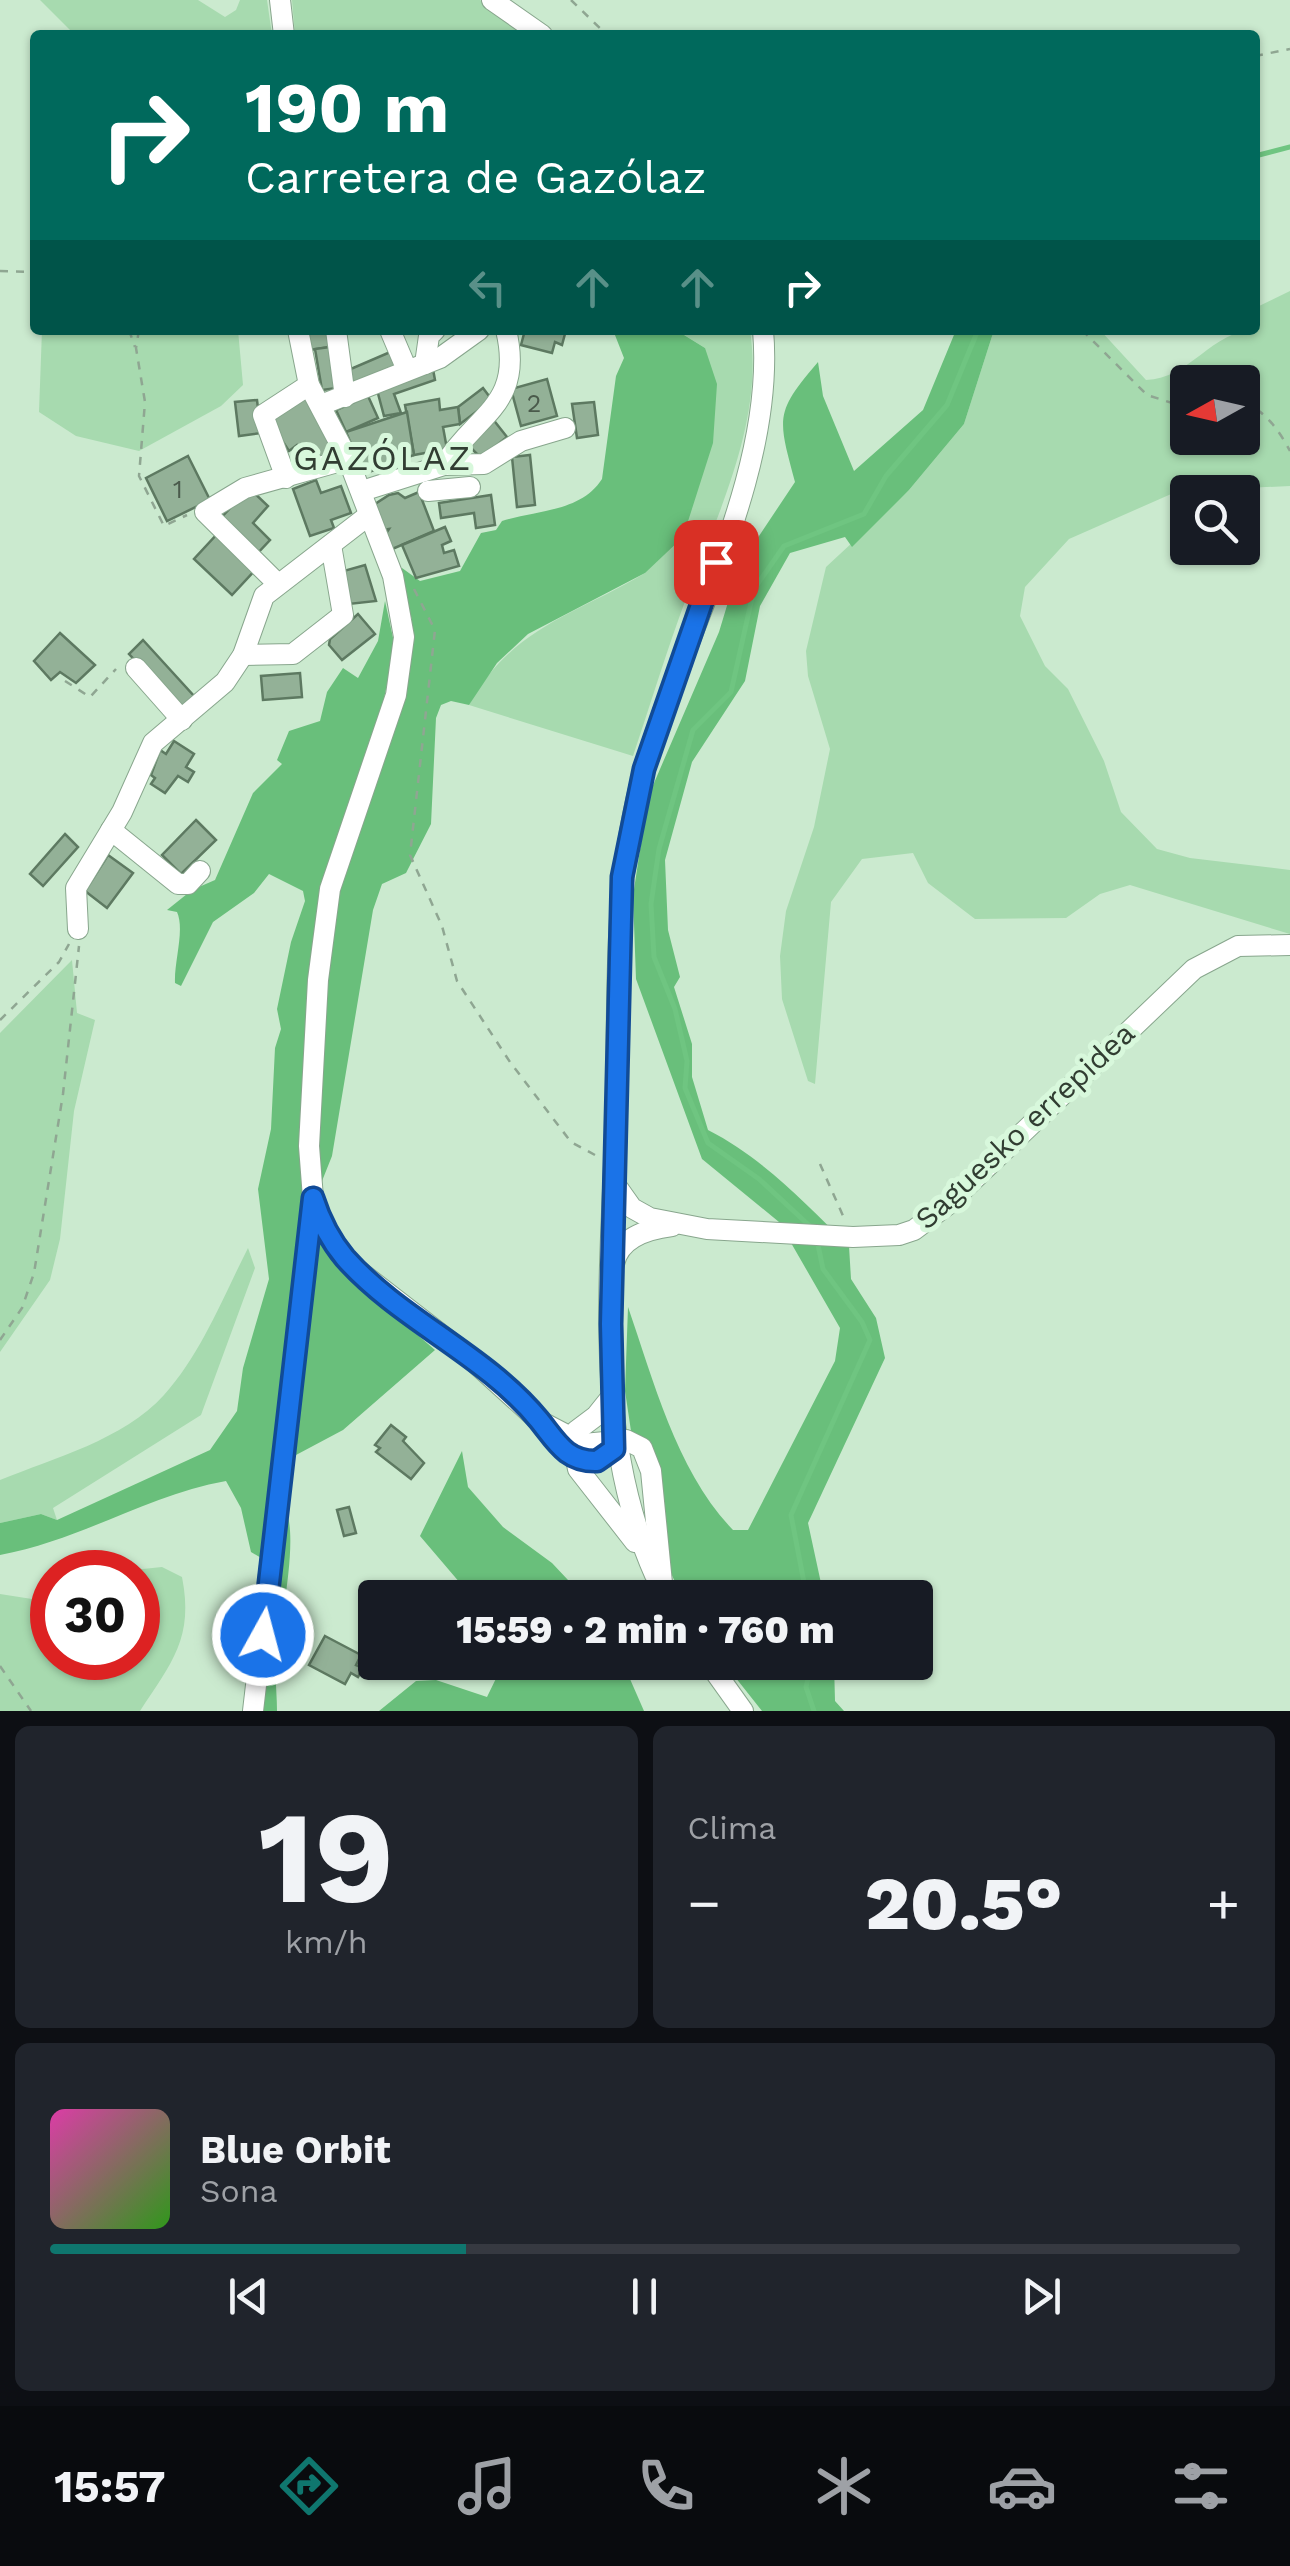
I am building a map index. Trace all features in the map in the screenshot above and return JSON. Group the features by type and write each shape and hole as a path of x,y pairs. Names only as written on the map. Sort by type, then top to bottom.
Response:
{"street":[{"path":"280,0 283,30"},
{"path":"492,0 535,30"},
{"path":"254,1711 288,1472 313,1198 310,1146 324,928 330,890 404,663 403,618 393,576 348,458 309,385 299,335"},
{"path":"337,335 345,397"},
{"path":"394,335 416,367"},
{"path":"416,367 430,335"},
{"path":"321,405 416,367 470,335"},
{"path":"426,487 467,432 499,405 509,372 506,335"},
{"path":"657,1580 629,1504 612,1396 620,913 632,824 655,734 756,435 766,370 763,335"},
{"path":"286,478 262,415 309,385"},
{"path":"444,465 484,464 521,440 565,428"},
{"path":"277,583 205,512 245,488 348,458"},
{"path":"362,491 470,487"},
{"path":"78,929 76,888 111,830 144,756 163,733 225,682 243,655 256,611 277,583 368,515"},
{"path":"243,655 293,654 343,615 331,544"},
{"path":"136,668 182,720"},
{"path":"111,830 178,884 188,884 200,871"},
{"name":"Saguesko errepidea","path":"614,1222 664,1222 853,1237 906,1234 925,1223 1211,956 1238,946 1290,945"},
{"path":"614,1174 632,1208 664,1222"},
{"path":"313,1198 329,1237 355,1268 461,1350 575,1450 597,1461 609,1455 616,1440"},
{"path":"612,1274 616,1253 639,1233 664,1222"},
{"path":"612,1396 596,1416 576,1431 578,1469 647,1557"},
{"path":"616,1440 636,1442 646,1456 662,1580"},
{"path":"721,1680 743,1711"}],"path":[{"path":"570,0 602,30"},
{"path":"1260,55 1290,49"},
{"path":"0,271 30,272"},
{"path":"132,335 144,402 138,476 164,526 197,510 205,512"},
{"path":"136,348 138,335"},
{"path":"1087,335 1147,395 1170,402"},
{"path":"1260,412 1280,432 1290,451"},
{"path":"409,579 435,630 410,855 442,926 458,981 510,1062 571,1142 614,1174"},
{"path":"64,681 90,697 128,662 136,668"},
{"path":"0,1020 58,962 78,929"},
{"path":"0,1340 22,1308 34,1273 64,1094 78,929"},
{"path":"820,1164 853,1237"},
{"path":"0,1666 31,1711"}],"green space":[{"path":"40,0 198,0 225,17 236,10 240,0 267,0 271,30 70,30"},
{"path":"292,0 480,0 524,30 295,30"},
{"path":"1290,291 1290,486 1260,487 1260,475 1170,475 1170,495 1069,539 1025,587 1020,616 1045,666 1068,689 1104,761 1121,812 1157,849 1190,858 1290,870 1290,934 1130,885 1100,894 1066,918 975,919 928,883 913,853 862,859 831,902 815,1084 808,1081 782,999 780,956 786,911 814,827 830,749 808,676 806,651 826,567 909,490 964,424 992,335 1105,335 1146,380 1170,375 1170,455 1260,455 1260,365 1186,365 1233,335 1260,335 1260,306"},
{"path":"42,335 238,335 243,385 221,406 139,451 76,436 39,412"},
{"path":"615,335 684,335 705,348 717,384 713,443 683,537 645,573 528,634 497,663 469,705 451,701 441,705 436,718 431,824 406,873 382,884 373,910 332,1156 320,1186 318,1158 331,915 410,659 412,620 397,571 402,568 420,581 460,571 481,533 496,530 502,521 570,504 593,490 602,479 616,376 624,358"},
{"path":"684,335 750,335 753,364 744,432 633,756 469,705 486,679 525,640 645,573 705,348"},
{"path":"954,335 992,335 964,424 909,490 852,547 845,537 790,553 760,606 745,681 692,762 665,860 668,930 680,977 674,987 692,1044 692,1077 708,1130 765,1168 849,1246 851,1279 876,1318 885,1358 808,1523 820,1580 674,1580 652,1446 631,1431 625,1391 628,1307 682,1454 713,1507 733,1530 748,1530 835,1361 840,1328 779,1222 702,1159 636,979 633,896 648,797 719,632 739,566 795,482 785,443 784,417 793,393 818,362 823,396 854,471 923,410"},
{"path":"385,601 395,647 382,708 319,897 306,1209 263,1559 251,1552 241,1508 226,1481 169,1496 59,1539 0,1555 0,1523 41,1514 57,1520 210,1450 237,1411 243,1368 269,1279 258,1189 271,1129 275,1048 281,1029 277,1009 291,942 305,901 303,891 269,874 254,893 213,922 181,986 175,983 179,919 177,912 167,910 192,890 215,880 253,793 282,764 277,760 289,731 320,721 327,692 343,668 358,678 378,641"},
{"path":"72,960 77,1013 95,1020 74,1111 60,1239 50,1280 0,1352 0,1033"},
{"path":"315,1230 346,1273 435,1350 343,1430 296,1455 289,1448"},
{"path":"248,1248 255,1268 201,1415 53,1508 57,1520 41,1514 0,1523 0,1480 108,1436 164,1395 200,1343"},
{"path":"462,1451 468,1487 503,1527 552,1563 568,1580 458,1580 420,1536"},
{"path":"282,1503 288,1516 290,1556 276,1664 277,1711 260,1711"},
{"path":"160,1567 182,1577 185,1617 171,1663 140,1711 0,1711 0,1594 30,1599 30,1680 160,1680"},
{"path":"436,1680 487,1697 495,1680 630,1680 644,1711 379,1711 416,1681"},
{"path":"737,1680 834,1680 835,1701 844,1711 762,1711"}],"building":[{"path":"308,335 328,335 330,347 310,350"},
{"path":"524,335 565,335 562,345 555,342 552,353 521,345"},
{"path":"330,347 337,388 322,390 315,349"},
{"path":"395,350 402,367 350,389 346,371"},
{"path":"432,364 435,380 394,394 401,413 384,416 376,386"},
{"path":"547,379 557,416 521,426 511,389"},
{"path":"483,388 492,400 460,424 458,407"},
{"path":"302,393 337,447 310,465 297,445 289,451 266,416"},
{"path":"368,396 378,418 346,432 336,410"},
{"path":"439,399 440,410 458,407 460,424 443,427 447,449 414,455 405,405"},
{"path":"257,400 261,433 239,436 235,402"},
{"path":"594,402 598,435 577,438 572,404"},
{"path":"407,412 414,455 364,474 346,432"},
{"path":"492,418 507,437 481,458 463,440"},
{"path":"530,455 535,505 517,507 512,457"},
{"path":"188,456 210,500 167,521 146,478"},
{"path":"316,480 321,493 341,486 351,513 331,520 334,528 310,536 293,489"},
{"path":"249,488 268,506 253,523 270,540 255,556 218,521"},
{"path":"419,492 434,531 390,550 385,535 389,529 383,530 372,506 389,495 398,493 405,498"},
{"path":"491,495 495,525 476,528 474,513 441,518 439,503"},
{"path":"445,527 451,541 442,545 444,553 454,550 459,566 416,578 402,545"},
{"path":"219,532 258,567 232,595 194,559"},
{"path":"365,565 376,601 349,604 340,572"},
{"path":"358,614 375,634 342,660 329,645 330,639"},
{"path":"60,633 95,665 76,683 60,672 51,680 34,661"},
{"path":"143,640 194,696 181,709 129,654"},
{"path":"300,673 302,697 263,700 261,676"},
{"path":"174,741 194,754 186,767 194,772 188,782 178,776 165,793 151,784 155,778 151,775 160,750 166,754"},
{"path":"196,820 216,840 181,874 162,855"},
{"path":"65,834 78,847 43,886 30,874"},
{"path":"108,855 133,873 107,908 85,891"},
{"path":"391,1425 406,1437 403,1441 424,1463 411,1479 376,1452 380,1448 375,1445"},
{"path":"349,1507 356,1533 344,1536 337,1510"},
{"path":"325,1636 358,1653 358,1677 351,1673 345,1684 309,1665"}],"waterway":[{"path":"1260,155 1290,147"},
{"path":"813,1229 759,1179 708,1143 685,1088 687,1061 675,1009 654,957 651,904 659,849 693,730 731,692 754,589 784,546 864,514 886,476 947,405 976,335"},
{"path":"804,1580 791,1515 870,1340 862,1322 823,1269 817,1240"},
{"path":"808,1680 806,1687 814,1711"}],"district":[{"name":"GAZÓLAZ","path":"383,458"}],"route":[{"path":"263,1635 313,1198 329,1237 345,1258 474,1361 538,1420 566,1454 585,1462 597,1461 614,1449 611,1324 622,877 644,769 716,562"}]}
